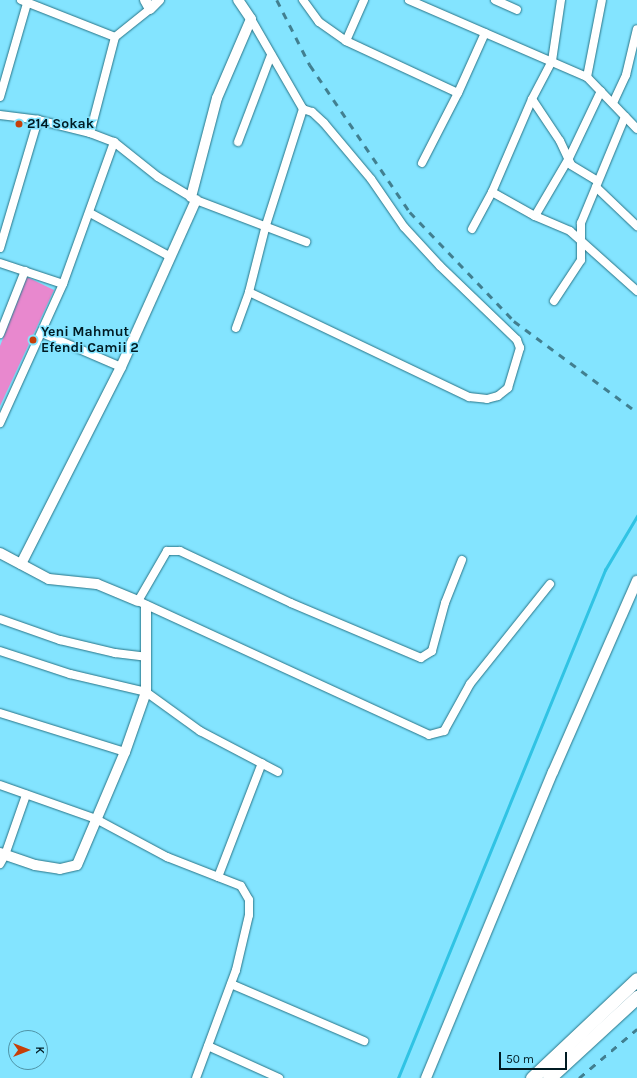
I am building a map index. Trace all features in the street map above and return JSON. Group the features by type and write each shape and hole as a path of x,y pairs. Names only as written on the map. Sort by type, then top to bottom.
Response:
{"highway":[{"path":"532,1078 637,979"},
{"path":"549,1078 637,997"}],"street":[{"path":"90,133 115,37 147,4 159,0"},
{"path":"238,0 251,19 303,109 312,112 324,123 370,179 404,227 440,266 517,340 520,348 508,388 498,396 487,398 469,397 249,292"},
{"path":"303,0 320,22 346,41 458,93"},
{"path":"346,41 364,0"},
{"path":"409,0 587,77 637,129"},
{"path":"495,0 517,10"},
{"path":"472,229 492,192 532,99 552,61 561,0"},
{"path":"587,77 602,0"},
{"path":"0,97 25,1 115,37"},
{"path":"21,564 121,367 171,257 193,198 217,98 251,19"},
{"path":"613,103 634,55 637,29"},
{"path":"422,163 458,93 485,33"},
{"path":"238,142 271,55"},
{"path":"535,216 569,158 601,91"},
{"path":"532,99 560,141 571,165 597,184 637,226"},
{"path":"236,328 249,292 266,225 303,109"},
{"path":"0,115 38,120 90,133 114,142 158,177 193,198 266,225 306,242"},
{"path":"554,301 581,260 581,223 625,117"},
{"path":"0,248 38,120"},
{"path":"1,420 42,333 63,284 90,213 114,142"},
{"path":"492,192 535,216 570,231 637,291"},
{"path":"90,213 171,257"},
{"path":"0,263 63,284"},
{"path":"0,334 25,271"},
{"path":"42,333 121,367"},
{"path":"26,795 2,857 60,869 77,865 125,752 146,692 146,657 142,604 167,551 180,551 291,603 421,658 432,651 445,603 462,560"},
{"path":"0,553 49,579 97,584 429,735 444,731 470,684 550,584"},
{"path":"426,1078 550,780 637,581"},
{"path":"0,619 60,640 115,653 146,657"},
{"path":"0,651 70,674 146,692 200,731 278,772"},
{"path":"0,713 125,752"},
{"path":"218,877 262,763"},
{"path":"0,785 96,819 167,857 241,886 249,900 249,915 236,970 196,1078"},
{"path":"231,984 364,1042"},
{"path":"208,1046 279,1078"}],"shaded area":[{"path":"27,277 54,290 0,406 0,346"}],"waterway":[{"path":"398,1078 605,570 637,516"}],"railway":[{"path":"277,0 310,65 410,212 514,321 637,412"},
{"path":"579,1078 637,1029"}],"place":[{"name":"214 Sokak","path":"19,124"},
{"name":"Yeni Mahmut Efendi Camii 2","path":"33,340"}]}
